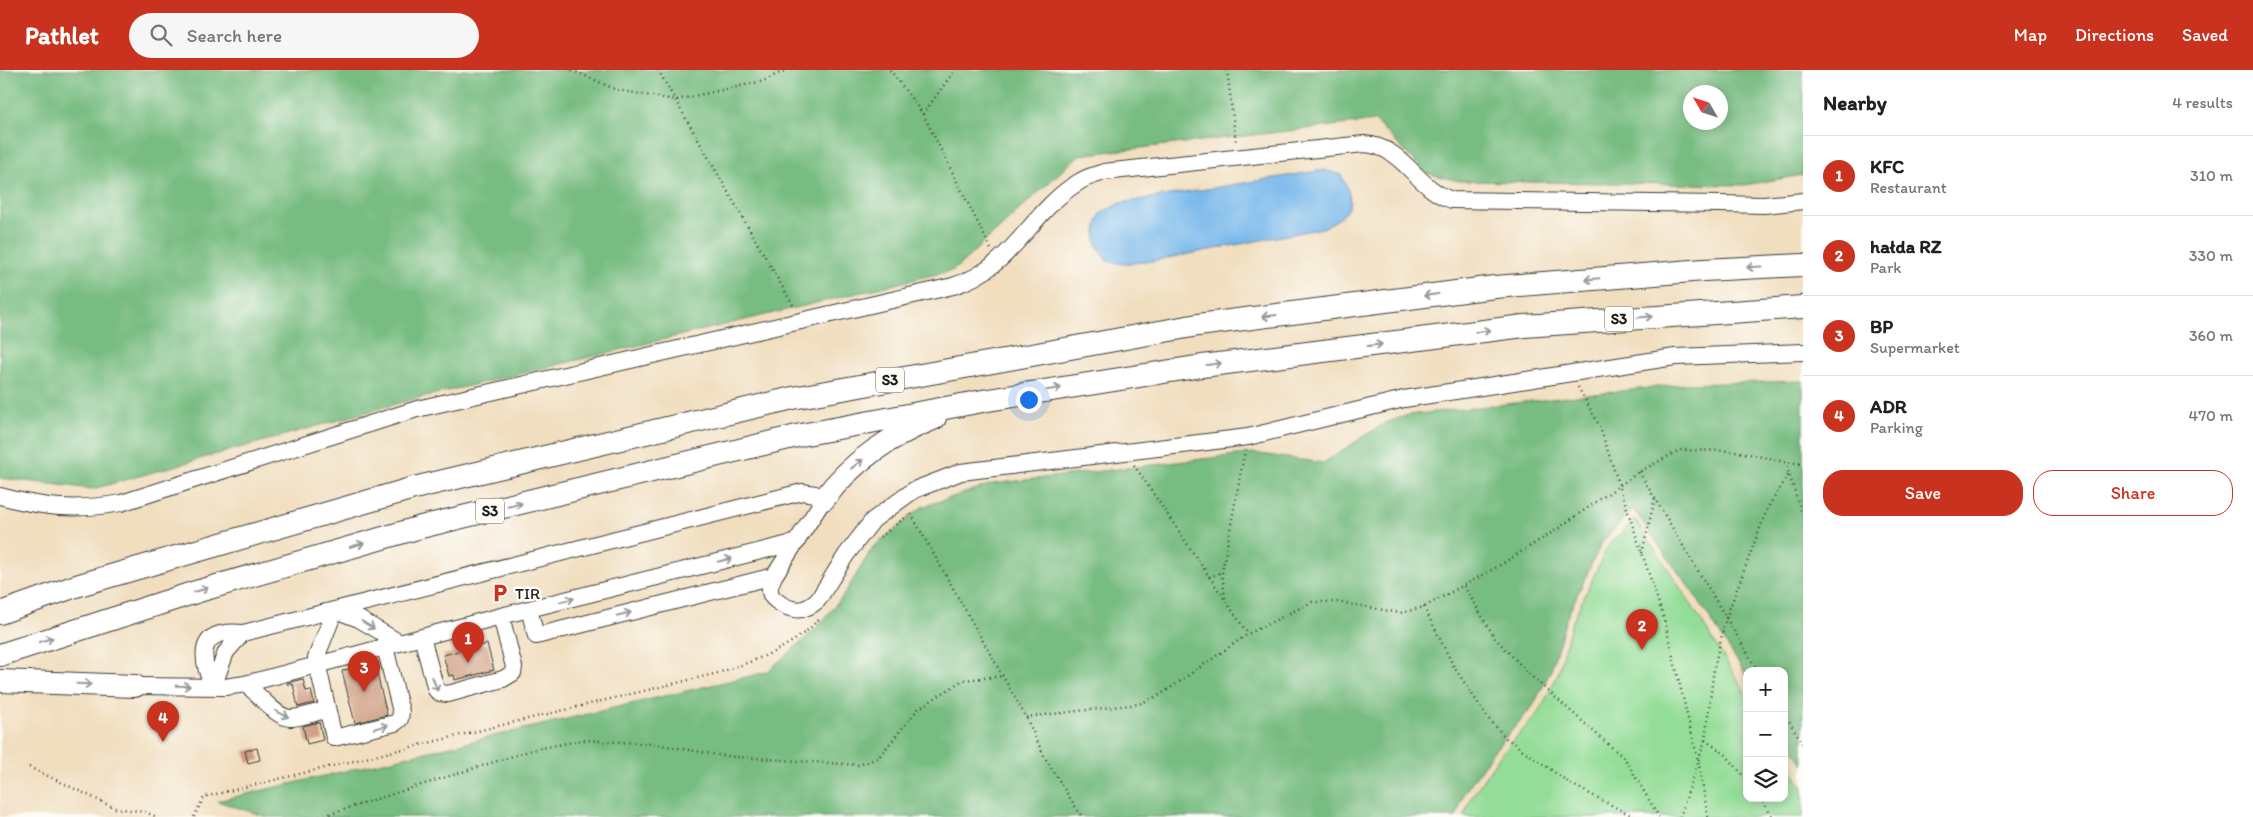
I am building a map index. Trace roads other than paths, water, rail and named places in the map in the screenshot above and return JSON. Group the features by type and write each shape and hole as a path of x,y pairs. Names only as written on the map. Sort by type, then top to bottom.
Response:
{"highway":[{"name":"S3","path":"0,613 76,586 414,488 793,398 1198,325 1495,287 1803,264"},
{"name":"S3","path":"0,655 199,591 421,527 801,435 988,400 1202,366 1524,326 1803,306"},
{"path":"824,499 854,466 886,443 933,419 988,400"},
{"path":"0,682 135,686"}],"lane":[{"path":"0,496 42,507 60,509 90,509 121,503 417,409 953,286 972,280 999,262 1061,194 1080,181 1104,172 1116,170 1354,144 1373,144 1396,155 1430,189 1438,194 1463,201 1755,205 1803,201"},
{"path":"213,687 204,667 203,655 205,647 218,635 232,632 242,633 796,494 808,492 824,499 774,576 770,586 770,594 774,599 792,610 806,609 818,600 863,531 889,507 914,490 960,472 1248,437 1404,399 1694,355 1803,352"},
{"path":"135,686 213,687 245,684 501,616 797,542"},
{"path":"529,609 536,636 774,576"},
{"path":"335,610 359,619 393,645 401,712 400,719 394,723 334,738 317,666 317,653 335,610"},
{"path":"422,637 436,690 440,693 448,694 503,679 513,673 514,667 501,616"},
{"path":"245,684 255,690 279,714 285,717 293,718 327,710"}],"water":[{"path":"1324,170 1341,175 1349,193 1350,201 1345,212 1340,217 1323,228 1153,261 1124,264 1107,261 1097,244 1096,233 1101,213 1120,203"}],"place":[{"name":"TIR","path":"500,593"},
{"name":"hałda RZ","path":"1642,650"},
{"name":"KFC","path":"468,663"},
{"name":"BP","path":"364,692"},
{"name":"ADR","path":"163,742"}]}
